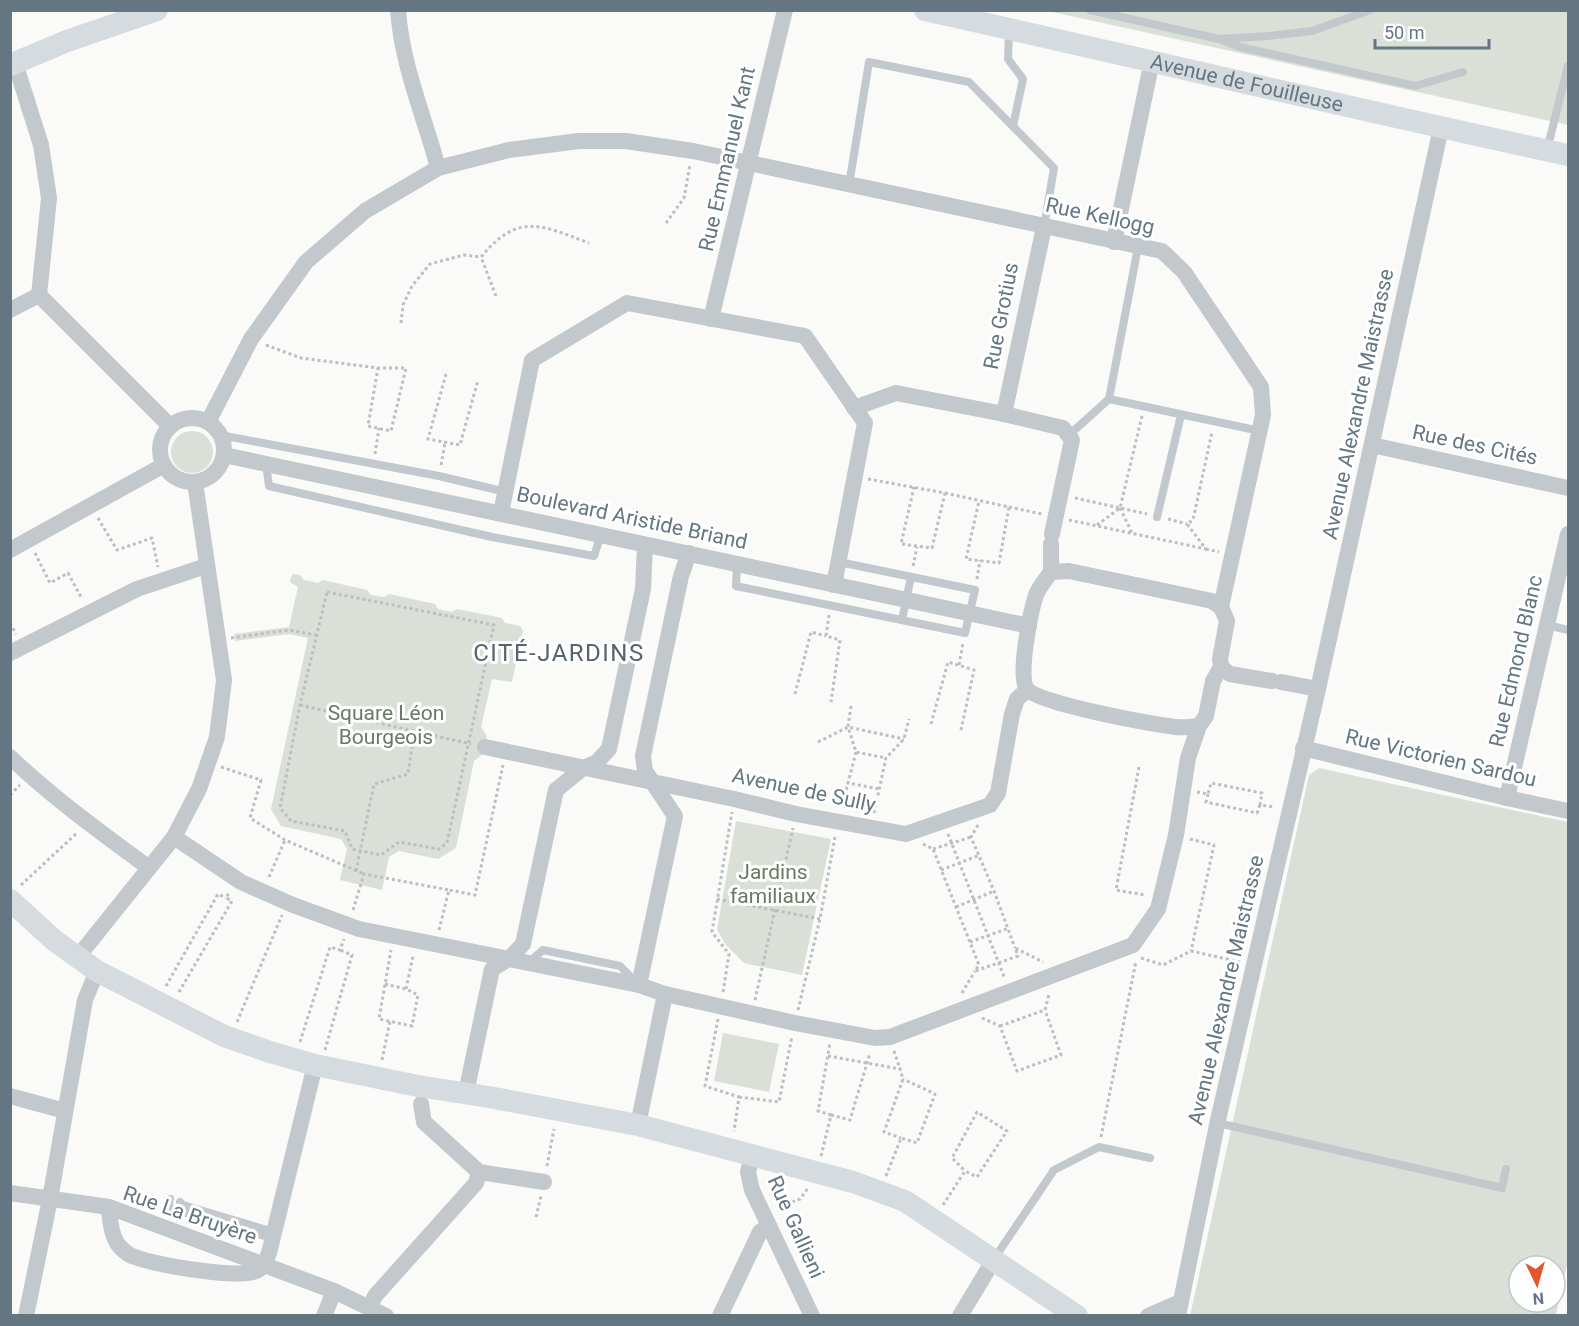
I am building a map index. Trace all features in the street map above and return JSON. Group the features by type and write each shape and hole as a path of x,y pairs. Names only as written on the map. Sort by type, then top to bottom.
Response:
{"main road":[{"path":"13,64 67,41 157,10"},
{"name":"Avenue de Fouilleuse","path":"925,10 1558,153"},
{"path":"16,892 77,958 97,971 173,1001 224,1036 270,1052 320,1058 423,1086 638,1125 853,1182 905,1201 1073,1314"}],"street":[{"path":"398,10 404,59 438,168"},
{"name":"Rue Emmanuel Kant","path":"711,319 785,10"},
{"path":"1114,242 1152,61"},
{"path":"13,64 41,145 49,198 39,296"},
{"name":"Avenue Alexandre Maistrasse","path":"1148,1316 1179,1309 1218,1123 1318,689 1441,128"},
{"name":"Rue Kellogg","path":"208,422 251,339 306,262 364,211 438,168 509,150 579,141 626,141 693,151 1162,251 1184,272 1261,387 1263,414 1221,607 1227,621 1220,659 1221,667 1213,681 1206,716 1199,726 1188,758 1176,835 1158,909 1133,945 1009,992 966,1000 890,1037 875,1038"},
{"name":"Rue Grotius","path":"1004,414 1044,227"},
{"path":"10,310 39,296"},
{"path":"39,296 170,426"},
{"path":"501,513 532,360 627,303 805,336 865,423 834,585"},
{"path":"854,408 882,396 896,393 1063,428 1072,440 1051,539 1051,572 1036,593 1029,626 1023,683 1027,690 1053,702 1085,710 1178,728 1199,726"},
{"path":"196,419 208,422 220,435 224,444 224,455 216,472 208,478 195,482 182,481 173,476 160,459 162,440 170,426 184,420 196,419"},
{"name":"Rue des Cités","path":"1372,445 1569,488"},
{"name":"Boulevard Aristide Briand","path":"224,455 1029,626"},
{"path":"10,550 164,465"},
{"path":"77,958 174,837 199,789 217,737 224,680 195,482"},
{"name":"Rue Edmond Blanc","path":"1507,798 1569,534"},
{"path":"466,1093 492,969 510,958 523,944 556,790 583,768 597,762 609,749 643,589 645,545"},
{"path":"639,985 675,816 645,771 643,756 681,576 689,553"},
{"path":"10,653 137,589 206,566"},
{"path":"1051,572 1081,573 1212,601 1221,607"},
{"path":"1221,667 1230,674 1318,689"},
{"path":"906,834 990,805 998,794 1012,714 1017,699 1027,690"},
{"name":"Avenue de Sully","path":"477,746 796,814 906,834"},
{"name":"Rue Victorien Sardou","path":"1303,748 1569,811"},
{"path":"10,757 88,823 149,868"},
{"path":"174,837 237,879 287,902 359,929 639,985 665,994 875,1038"},
{"path":"26,1316 50,1199 85,1000 97,971"},
{"path":"638,1125 665,994"},
{"path":"264,1264 320,1058"},
{"path":"10,1096 65,1111"},
{"path":"420,1104 424,1122 478,1172 544,1182"},
{"name":"Rue Gallieni","path":"752,1156 748,1172 752,1190 813,1316"},
{"path":"377,1312 375,1296 476,1183 478,1172"},
{"path":"10,1193 109,1207"},
{"name":"Rue La Bruyère","path":"264,1264 256,1271 234,1274 133,1257 119,1246 112,1230 109,1207 264,1264 334,1291 377,1312"},
{"path":"720,1316 760,1232 769,1226"},
{"path":"960,1316 993,1261"},
{"path":"324,1316 334,1291"}],"lane":[{"path":"1090,10 1219,39 1240,47 1415,86 1463,72"},
{"path":"1219,39 1312,31 1370,10"},
{"path":"1010,29 1008,59 1023,79 1013,126"},
{"path":"849,186 869,62 969,82 1054,168 1044,227"},
{"path":"1558,153 1569,66"},
{"path":"1069,435 1109,399 1138,247"},
{"path":"1109,399 1260,432"},
{"path":"1157,517 1180,415"},
{"path":"220,435 395,468 506,492"},
{"path":"266,463 269,486 492,537 594,556 602,535"},
{"path":"737,564 736,586 965,633 975,590 839,562"},
{"path":"902,620 911,577"},
{"path":"831,605 834,585"},
{"path":"1547,625 1569,630"},
{"path":"1218,1123 1502,1188 1506,1169"},
{"path":"993,1261 1054,1170 1099,1147 1150,1158"},
{"path":"170,1199 168,1207 213,1222 273,1235"},
{"path":"180,1202 183,1205 273,1235"}],"path":[{"path":"666,223 684,198 693,151"},
{"path":"481,257 493,242 523,225 552,229 589,243"},
{"path":"401,323 403,305 412,286 430,264 464,255 481,257"},
{"path":"481,257 496,296"},
{"path":"251,339 301,358 378,368 406,368 391,431 368,426 378,368"},
{"path":"446,374 428,439 460,445 478,381"},
{"path":"1132,533 1120,508 1144,406"},
{"path":"374,456 379,428"},
{"path":"440,470 445,442"},
{"path":"855,477 945,493 1009,507 999,563 966,559 979,501"},
{"path":"914,487 901,544 932,548 945,493"},
{"path":"1060,494 1187,524"},
{"path":"90,506 117,550 152,538 161,581"},
{"path":"1096,525 1120,508"},
{"path":"28,540 50,583 68,573 91,614"},
{"path":"911,577 917,547"},
{"path":"975,590 980,560"},
{"path":"327,592 494,625 477,746 447,843 439,849 399,842 381,855 352,849 345,831 291,821 279,808 316,635 327,592"},
{"path":"826,636 831,605"},
{"path":"218,640 290,630 316,635"},
{"path":"795,694 811,632 840,640 831,702"},
{"path":"958,665 965,633"},
{"path":"931,724 948,662 974,670 961,730"},
{"path":"300,705 477,746"},
{"path":"734,799 712,932 729,954 705,1086 739,1097 779,1102 820,919 838,821 856,752 848,727 851,706"},
{"path":"871,827 886,758 904,740 909,719"},
{"path":"818,742 848,727 904,740"},
{"path":"356,871 374,784 408,774 414,733"},
{"path":"209,763 261,780 250,818 285,840 364,874 475,895 506,752"},
{"path":"856,752 886,758"},
{"path":"1139,767 1116,890 1161,899"},
{"path":"848,783 879,789"},
{"path":"1211,783 1262,793 1260,805 1257,813 1206,802 1211,783"},
{"path":"1183,790 1208,794"},
{"path":"933,849 971,837 990,805"},
{"path":"1260,805 1290,811"},
{"path":"752,1013 796,814"},
{"path":"943,821 1009,992"},
{"path":"16,892 88,823"},
{"path":"906,834 933,849 970,942 979,965 966,1000 978,1017 1000,1026 1045,1010"},
{"path":"1176,835 1214,845 1191,951"},
{"path":"971,837 1009,928 1018,956 975,971"},
{"path":"262,891 285,840"},
{"path":"941,870 980,855"},
{"path":"340,950 364,874"},
{"path":"226,898 237,879"},
{"path":"436,946 449,890"},
{"path":"956,907 994,891"},
{"path":"166,986 218,894 232,902 173,1001"},
{"path":"717,899 820,919"},
{"path":"237,1023 287,902"},
{"path":"970,942 1009,928"},
{"path":"385,984 406,989 418,995 412,1026 379,1019 385,984 394,936"},
{"path":"406,989 416,942"},
{"path":"299,1044 330,947 352,955 320,1058"},
{"path":"1000,1026 1017,1071 1061,1055 1045,1010 1049,991 1046,964 1015,948"},
{"path":"1099,1147 1137,957 1162,964 1191,951 1254,965"},
{"path":"382,1063 390,1021"},
{"path":"832,1030 818,1111 831,1116 850,1119 875,1038"},
{"path":"828,1056 900,1069 903,1079 884,1132 916,1143 935,1094 903,1079"},
{"path":"734,1132 739,1097"},
{"path":"977,1112 1007,1131 977,1177 965,1171 952,1158 977,1112"},
{"path":"819,1162 831,1116"},
{"path":"884,1180 901,1138"},
{"path":"940,1211 965,1171"},
{"path":"792,1202 800,1199 811,1183"}],"green space":[{"path":"1048,11 1568,11 1568,125"},
{"path":"192,431 200,432 207,437 212,444 212,460 207,467 200,472 192,473 184,472 177,467 172,460 171,452 172,444 177,437 184,432"},
{"name":"Square Léon Bourgeois","path":"292,574 318,583 323,580 367,590 371,595 384,597 389,594 435,604 438,609 452,612 457,609 502,618 505,623 520,626 523,630 512,682 492,679 481,727 487,736 483,754 474,761 456,848 438,859 399,851 389,857 382,890 340,880 347,849 341,839 281,826 271,809 308,638 289,634 235,641 234,634 289,627 298,587 290,582"},
{"path":"1319,768 1568,822 1568,1260 1567,1265 1567,1254 1507,1254 1507,1314 1556,1315 1190,1316 1309,775"},
{"name":"Jardins familiaux","path":"736,821 831,839 802,975 744,963 726,945 717,930"},
{"path":"723,1033 779,1044 769,1092 714,1081"}],"district":[{"name":"CITÉ-JARDINS","path":"559,653"}]}
